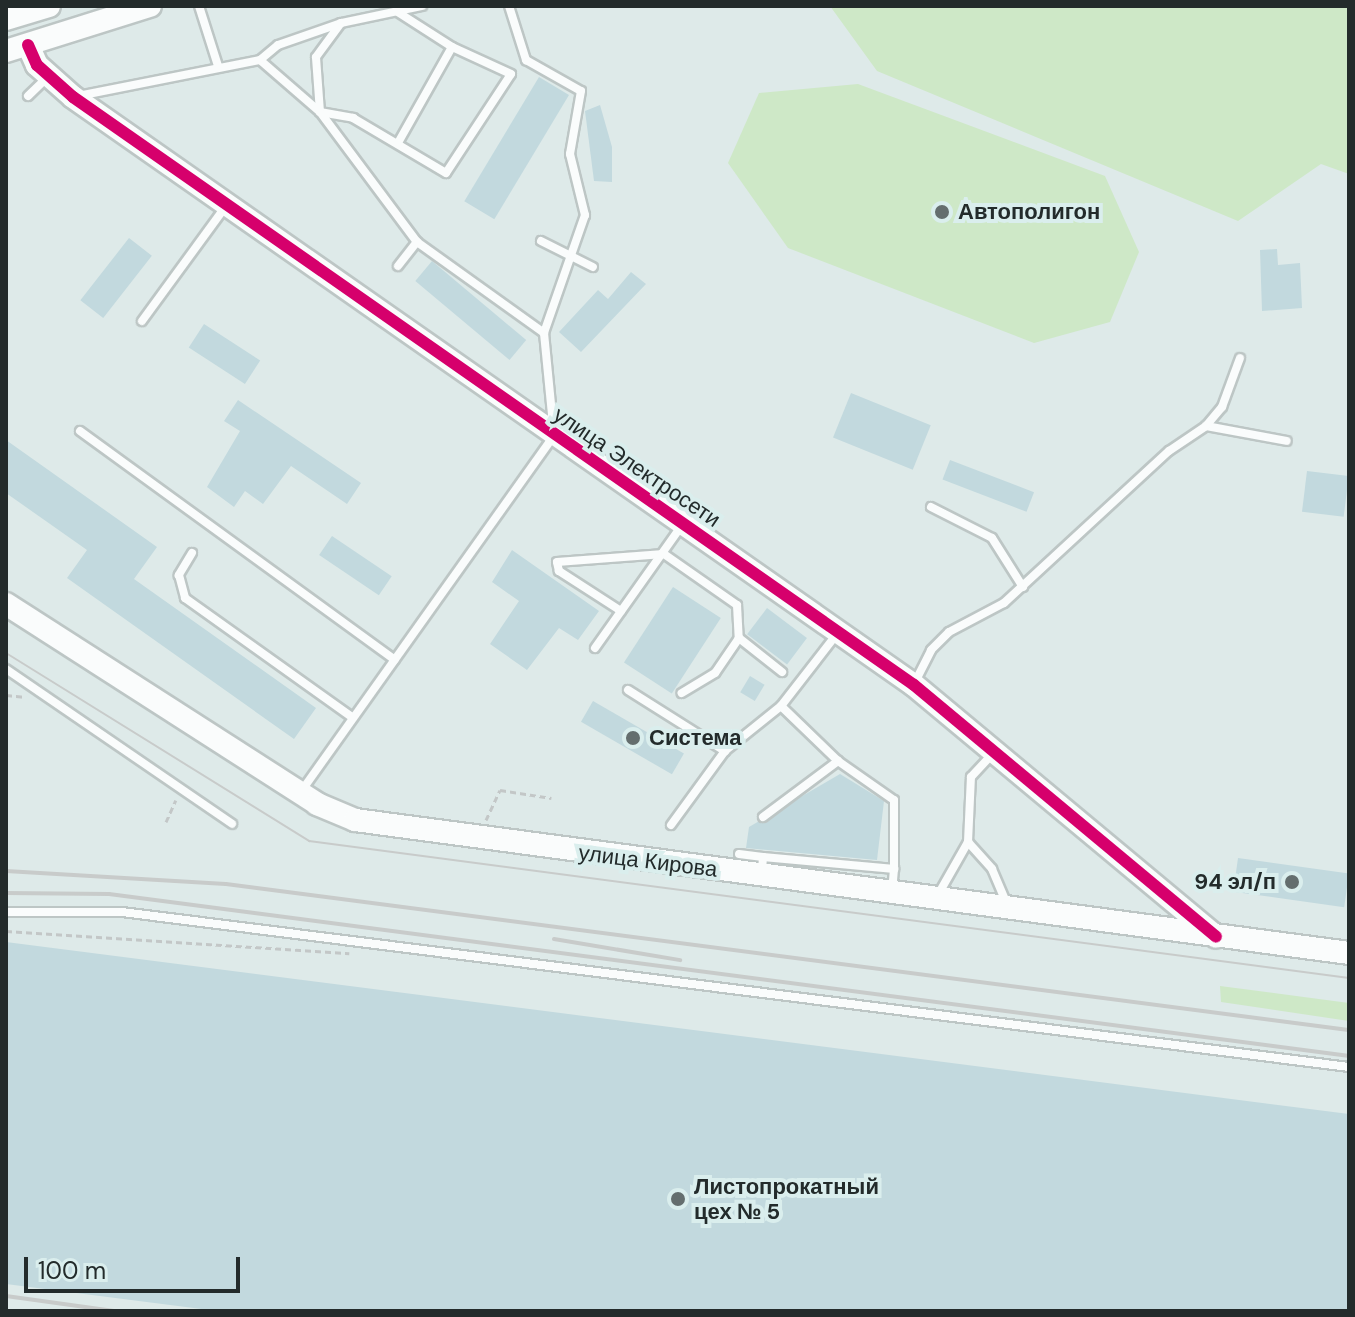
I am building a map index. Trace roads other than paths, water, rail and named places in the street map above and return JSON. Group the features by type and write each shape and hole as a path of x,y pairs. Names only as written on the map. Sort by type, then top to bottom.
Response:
{"main road":[{"path":"6,19 49,6"},
{"path":"6,51 150,6"},
{"name":"улица Электросети","path":"28,45 49,76 73,97 554,435 683,520 914,685 1216,937"},
{"name":"улица Кирова","path":"6,604 300,793 385,827 893,880 936,897 1349,953"}],"lane":[{"path":"199,6 218,66"},
{"path":"73,97 260,60 278,45 341,23 422,6"},
{"path":"300,793 554,435 544,333 574,256 585,215 570,154 581,91 526,60 509,6"},
{"path":"395,10 452,47 511,74"},
{"path":"320,112 316,57 341,23"},
{"path":"399,141 452,47"},
{"path":"260,60 320,112 417,242 544,333"},
{"path":"320,112 353,118 451,172 511,74 526,60"},
{"path":"28,96 49,76"},
{"path":"142,321 227,205"},
{"path":"541,241 593,267"},
{"path":"398,266 417,242"},
{"path":"914,685 931,650 949,632 1023,587 1169,451 1206,426 1222,407 1240,358"},
{"path":"1206,426 1287,441"},
{"path":"80,431 395,660"},
{"path":"931,507 992,538 1023,587"},
{"path":"595,648 664,554 683,520"},
{"path":"192,553 179,575 185,598 353,718"},
{"path":"621,611 559,571 557,562 664,554 737,605 739,638 715,673 682,693"},
{"path":"671,825 725,751 781,706 839,631"},
{"path":"739,638 782,672"},
{"path":"6,669 232,824"},
{"path":"628,690 725,751"},
{"path":"781,706 838,761 894,800 893,880"},
{"path":"936,897 954,878 968,842 971,777 994,752"},
{"path":"763,817 838,761"},
{"path":"968,842 992,869 1008,907"},
{"path":"739,854 762,866"},
{"path":"6,912 122,912 1349,1067"}],"tram line":[{"path":"6,653 309,841 1349,978"}],"railway":[{"path":"6,871 226,884 1349,1030"},
{"path":"6,893 109,894 1349,1056"},
{"path":"554,939 680,960"},
{"path":"6,1296 114,1311"}],"place":[{"name":"Автополигон","path":"942,212"},
{"name":"Система","path":"633,738"},
{"name":"94 эл/п","path":"1292,882"},
{"name":"Листопрокатный цех № 5","path":"678,1199"}]}
